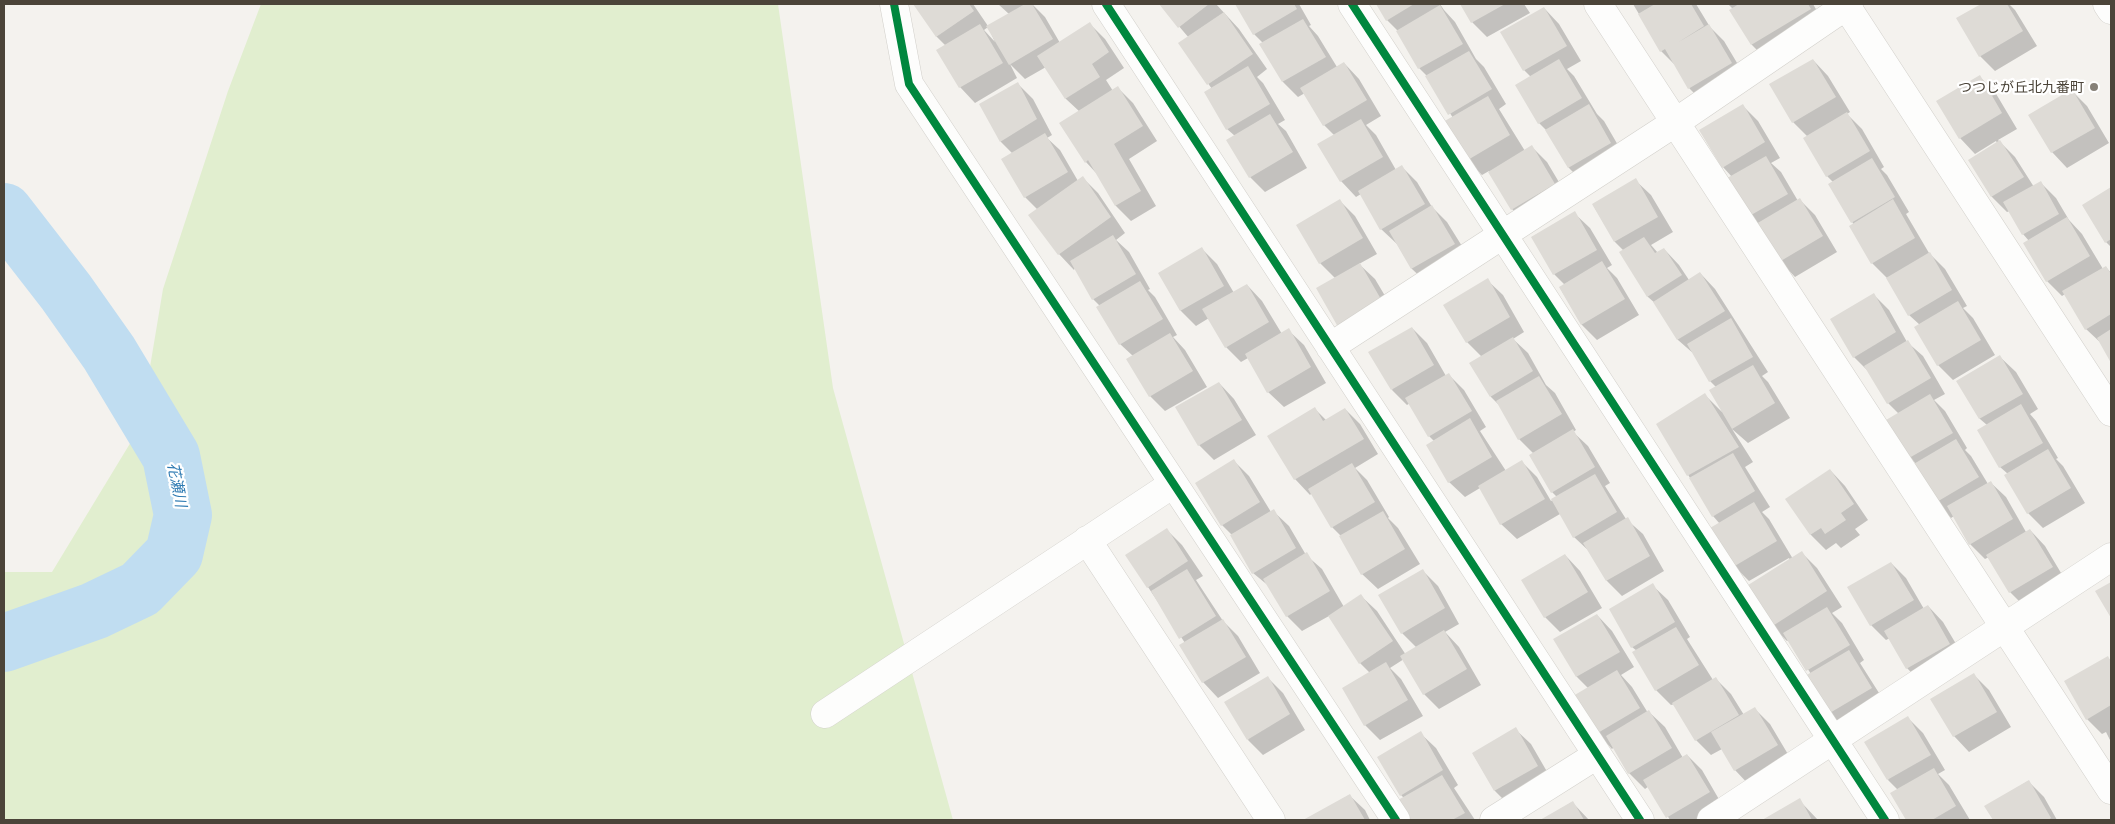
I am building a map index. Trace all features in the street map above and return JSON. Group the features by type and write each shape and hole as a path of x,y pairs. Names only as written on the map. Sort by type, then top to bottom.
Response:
{"street":[{"path":"894,4 909,84 1396,820"},
{"path":"1106,4 1640,820"},
{"path":"1352,4 1885,820"},
{"path":"1598,4 2111,790"},
{"path":"1330,347 1676,122 1847,4 2111,412"},
{"path":"2107,4 2111,10"},
{"path":"826,714 1173,484"},
{"path":"1087,540 1271,820"},
{"path":"1712,820 2111,557"},
{"path":"1494,820 1597,755"}],"green space":[{"path":"261,4 778,4 833,388 953,820 4,820 4,572 52,572 140,427 163,289 228,91"}],"building":[{"path":"913,4 969,4 974,11 936,37"},
{"path":"1025,4 1032,4 1053,39 1009,65 986,26"},
{"path":"1159,4 1209,4 1178,28"},
{"path":"1235,4 1294,4 1297,9 1253,35"},
{"path":"1376,4 1414,4 1386,21"},
{"path":"1460,4 1505,4 1471,23"},
{"path":"1655,4 1691,4 1704,26 1677,43 1709,24 1732,63 1688,89 1665,49 1660,52 1638,14"},
{"path":"1739,4 1808,4 1811,9 1751,45 1729,10"},
{"path":"1981,4 2007,4 2023,31 1979,57 1956,18"},
{"path":"1440,5 1463,44 1418,69 1396,31"},
{"path":"1544,7 1567,46 1523,71 1500,32"},
{"path":"1224,12 1253,54 1207,85 1178,43"},
{"path":"1303,19 1326,57 1282,82 1259,44"},
{"path":"1090,22 1109,52 1092,64 1100,77 1065,99 1037,56"},
{"path":"980,24 1003,63 959,88 936,50"},
{"path":"1469,51 1492,89 1448,115 1425,76"},
{"path":"1559,59 1582,98 1538,124 1515,85"},
{"path":"1813,59 1836,97 1792,123 1769,84"},
{"path":"1344,62 1367,100 1323,126 1300,88"},
{"path":"1248,66 1270,104 1226,130 1204,92"},
{"path":"1980,75 2002,113 1959,139 1936,101"},
{"path":"1018,82 1037,119 1000,142 979,104"},
{"path":"1118,86 1143,126 1114,144 1141,191 1115,206 1088,160 1085,163 1059,123"},
{"path":"2072,89 2095,128 2051,153 2028,115"},
{"path":"1488,96 1510,135 1466,161 1443,122"},
{"path":"1589,104 1611,143 1568,168 1545,130"},
{"path":"1743,104 1765,142 1722,168 1699,130"},
{"path":"1847,112 1870,151 1826,177 1803,138"},
{"path":"1270,114 1293,152 1249,178 1226,140"},
{"path":"1361,119 1383,157 1340,182 1317,144"},
{"path":"1045,133 1068,172 1024,198 1001,159"},
{"path":"2000,140 2024,177 1991,197 1968,160"},
{"path":"1532,145 1555,184 1511,210 1488,172"},
{"path":"1766,156 1788,194 1744,219 1722,181"},
{"path":"1872,158 1895,197 1851,223 1828,184"},
{"path":"1402,165 1425,204 1380,230 1358,191"},
{"path":"1083,176 1111,217 1058,255 1028,215"},
{"path":"1636,178 1658,217 1614,242 1592,204"},
{"path":"2041,181 2059,214 2022,235 2003,202"},
{"path":"2111,187 2111,239 2105,243 2082,205"},
{"path":"1800,198 1823,236 1779,262 1756,224"},
{"path":"1340,199 1363,238 1319,264 1296,225"},
{"path":"1893,199 1915,238 1871,264 1849,226"},
{"path":"1432,205 1455,244 1411,269 1389,231"},
{"path":"1575,211 1597,250 1553,275 1531,237"},
{"path":"2067,217 2090,256 2046,282 2023,243"},
{"path":"1113,235 1136,274 1092,300 1070,261"},
{"path":"1644,237 1655,253 1664,248 1682,275 1647,297 1619,252"},
{"path":"1202,247 1224,286 1180,311 1158,273"},
{"path":"1930,252 1952,290 1908,316 1886,278"},
{"path":"1602,261 1625,299 1581,325 1559,287"},
{"path":"1360,263 1382,301 1338,327 1316,288"},
{"path":"2106,266 2111,274 2111,314 2085,330 2062,291"},
{"path":"1700,272 1725,311 1677,340 1653,302"},
{"path":"1488,278 1510,317 1466,343 1443,305"},
{"path":"1140,281 1163,319 1119,345 1096,307"},
{"path":"1247,284 1269,322 1225,348 1202,309"},
{"path":"1874,293 1896,332 1853,358 1830,319"},
{"path":"1958,301 1981,340 1937,366 1914,327"},
{"path":"1731,318 1753,357 1709,382 1687,344"},
{"path":"1412,327 1434,365 1391,390 1368,352"},
{"path":"1289,328 1311,367 1267,393 1245,354"},
{"path":"2111,329 2111,363 2097,338"},
{"path":"1170,333 1193,371 1149,397 1126,359"},
{"path":"1513,337 1533,371 1490,397 1469,363"},
{"path":"1908,340 1931,378 1887,404 1864,366"},
{"path":"2000,355 2023,394 1979,419 1956,381"},
{"path":"1753,365 1775,403 1732,429 1709,390"},
{"path":"1449,373 1472,411 1428,437 1405,398"},
{"path":"1539,376 1562,414 1518,440 1496,401"},
{"path":"1219,382 1242,420 1198,446 1175,407"},
{"path":"1705,393 1739,447 1687,476 1656,424"},
{"path":"1930,394 1953,433 1909,458 1886,420"},
{"path":"2021,404 2043,443 1999,468 1977,430"},
{"path":"1315,407 1323,421 1345,408 1364,439 1294,480 1267,436"},
{"path":"1470,418 1492,457 1448,483 1426,445"},
{"path":"1573,429 1595,467 1551,493 1529,455"},
{"path":"1956,439 1979,477 1935,503 1912,465"},
{"path":"2048,449 2071,488 2027,514 2004,475"},
{"path":"1733,453 1755,491 1712,517 1689,478"},
{"path":"1234,459 1260,502 1221,526 1195,483"},
{"path":"1522,460 1545,499 1500,525 1478,486"},
{"path":"1352,463 1375,502 1331,528 1308,489"},
{"path":"1830,469 1854,504 1841,513 1846,520 1825,534 1821,528 1810,535 1785,499"},
{"path":"1595,474 1617,512 1573,538 1551,499"},
{"path":"1991,481 2013,519 1969,545 1947,506"},
{"path":"1754,502 1777,541 1733,567 1710,528"},
{"path":"1274,509 1296,548 1252,574 1230,535"},
{"path":"1383,511 1405,549 1361,575 1339,536"},
{"path":"1628,517 1650,556 1606,581 1583,543"},
{"path":"1167,528 1188,561 1147,588 1125,555"},
{"path":"2030,529 2053,567 2009,593 1986,555"},
{"path":"1802,551 1827,591 1771,627 1745,587"},
{"path":"1307,552 1330,591 1286,617 1263,579"},
{"path":"1565,554 1588,592 1544,618 1521,580"},
{"path":"1891,562 1914,600 1870,626 1847,587"},
{"path":"1187,569 1216,616 1179,639 1151,591"},
{"path":"1423,569 1445,608 1401,634 1378,595"},
{"path":"2111,582 2111,618 2095,591"},
{"path":"1653,583 1675,622 1631,648 1609,609"},
{"path":"1361,594 1393,641 1359,664 1328,616"},
{"path":"1928,605 1950,644 1906,669 1884,631"},
{"path":"1827,607 1850,645 1806,671 1783,633"},
{"path":"1597,614 1620,652 1576,677 1553,639"},
{"path":"1223,619 1246,657 1202,683 1179,645"},
{"path":"1676,627 1699,665 1655,691 1632,652"},
{"path":"1444,630 1467,669 1423,695 1400,656"},
{"path":"1849,650 1872,688 1828,714 1805,676"},
{"path":"2108,656 2111,662 2111,705 2086,720 2064,681"},
{"path":"1386,662 1408,700 1364,726 1342,688"},
{"path":"1617,670 1640,708 1596,734 1573,696"},
{"path":"1974,673 1997,712 1953,737 1930,699"},
{"path":"1268,676 1290,714 1247,740 1224,702"},
{"path":"1716,677 1739,715 1695,741 1672,703"},
{"path":"1755,707 1778,745 1734,771 1711,732"},
{"path":"1649,710 1672,748 1628,774 1606,736"},
{"path":"1908,716 1931,755 1887,780 1864,742"},
{"path":"1516,727 1538,766 1494,791 1472,753"},
{"path":"1421,731 1443,770 1400,796 1377,757"},
{"path":"1687,754 1710,792 1666,818 1643,780"},
{"path":"1934,768 1956,806 1932,820 1906,820 1890,793"},
{"path":"1442,775 1465,813 1452,820 1410,820 1398,800"},
{"path":"2029,780 2051,818 2048,820 1993,820 1984,806"},
{"path":"1350,794 1365,820 1303,820"},
{"path":"1800,798 1812,820 1762,820"},
{"path":"1573,801 1584,820 1540,820"}],"waterway":[{"name":"花瀬川","path":"4,212 66,292 109,353 171,456 183,515 174,554 140,589 94,611 4,643"}],"cycle path":[{"path":"894,4 909,84 1396,820"},
{"path":"1106,4 1640,820"},
{"path":"1352,4 1885,820"}],"place":[{"name":"つつじが丘北九番町","path":"2094,87"}]}
